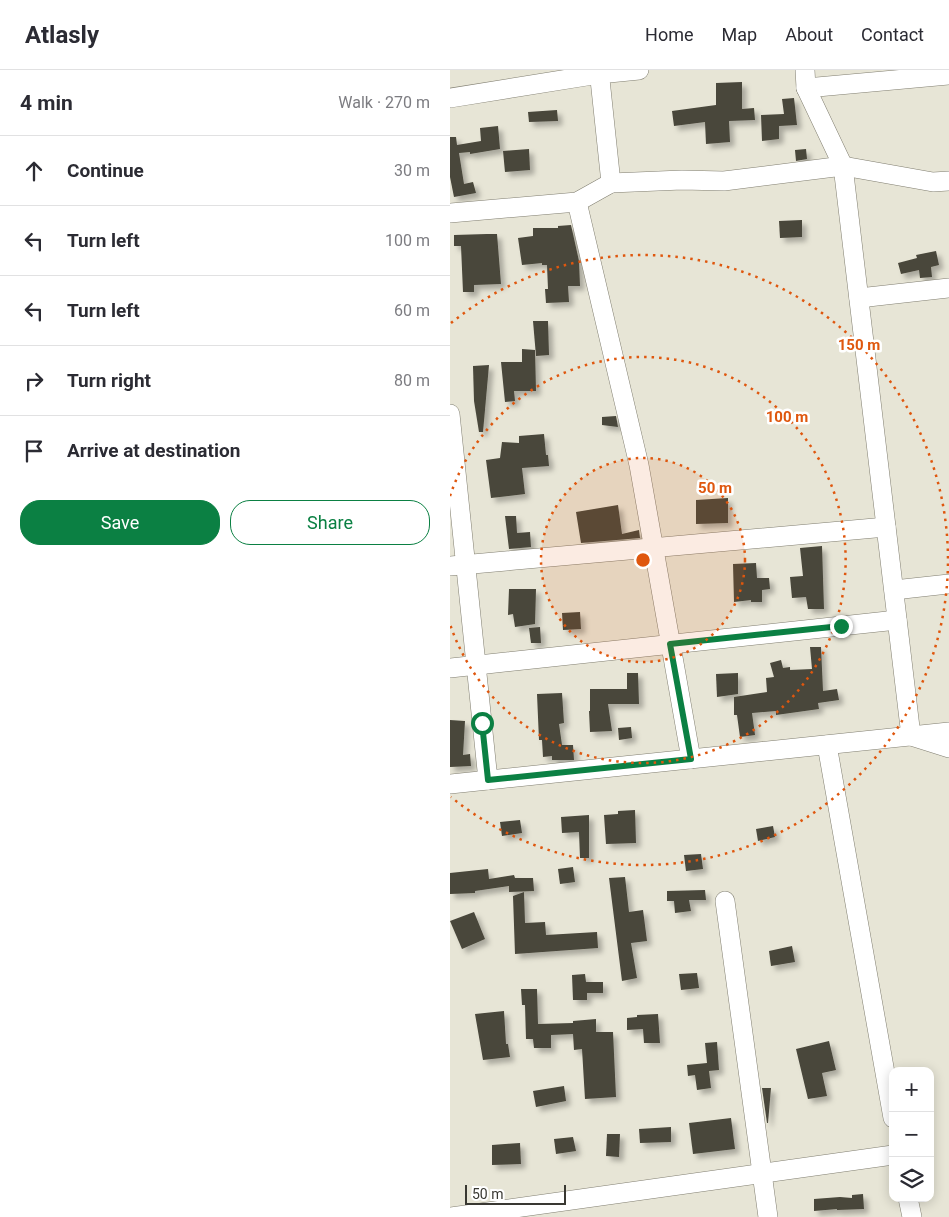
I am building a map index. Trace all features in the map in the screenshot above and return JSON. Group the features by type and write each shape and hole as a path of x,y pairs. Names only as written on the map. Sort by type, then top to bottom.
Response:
{"street":[{"path":"450,98 599,72 639,70"},
{"path":"599,72 611,183"},
{"path":"911,736 843,166 806,79 949,75"},
{"path":"450,213 577,202 611,183 682,180 724,181 843,166 933,182 949,181"},
{"path":"577,202 639,465 691,759"},
{"path":"859,298 949,288"},
{"path":"450,414 458,565 476,665 488,780"},
{"path":"458,565 886,527"},
{"path":"894,590 949,584"},
{"path":"450,668 897,620"},
{"path":"450,784 949,732"},
{"path":"911,736 949,748"},
{"path":"827,745 892,1112"},
{"path":"725,901 768,1217"},
{"path":"451,1217 516,1212 889,1156"},
{"path":"909,1202 912,1217"}],"building":[{"path":"742,82 742,109 754,108 755,120 729,121 730,142 706,144 705,122 674,126 672,111 716,105 716,83"},
{"path":"794,98 797,125 779,126 779,139 762,141 761,115 784,114 782,99"},
{"path":"557,110 558,121 529,122 528,112"},
{"path":"498,126 500,149 470,154 470,152 459,153 464,184 473,182 476,193 454,197 450,177 450,137 456,137 457,145 481,141 480,128"},
{"path":"529,149 530,170 505,172 503,151"},
{"path":"806,149 807,159 796,161 795,150"},
{"path":"802,220 802,237 780,238 779,221"},
{"path":"571,225 579,261 580,286 568,286 569,302 546,303 545,289 548,289 547,265 542,265 542,263 522,265 518,238 533,236 533,228 558,228 558,226"},
{"path":"497,234 501,284 474,285 474,292 463,292 461,246 454,246 454,235"},
{"path":"936,251 939,265 931,267 932,277 920,278 919,270 901,274 898,263 917,258 916,255"},
{"path":"533,321 548,321 549,355 536,356"},
{"path":"522,349 535,350 536,391 514,391 515,401 505,402 501,362 522,362"},
{"path":"489,365 483,432 479,432 474,401 473,366"},
{"path":"616,416 618,427 602,425 602,417"},
{"path":"544,434 549,466 522,468 525,494 491,498 486,460 500,458 502,442 519,443 519,436"},
{"path":"728,498 728,523 696,524 696,500"},
{"path":"618,505 622,534 639,530 640,538 581,543 576,512"},
{"path":"505,516 516,516 517,533 530,532 531,547 509,549"},
{"path":"822,546 824,609 808,609 806,597 792,598 790,577 803,576 800,548"},
{"path":"756,563 757,578 769,578 770,589 762,590 762,602 751,602 751,600 734,602 733,564"},
{"path":"509,589 536,589 535,624 515,627 513,614 508,615"},
{"path":"580,612 581,629 563,630 562,613"},
{"path":"540,627 541,643 531,643 529,628"},
{"path":"810,647 821,647 823,691 837,689 839,700 818,703 819,709 776,715 776,711 752,713 755,735 740,737 737,715 734,715 734,697 767,692 766,678 774,677 770,663 781,660 783,668 790,667 790,670 812,669"},
{"path":"627,673 638,673 639,704 608,704 612,731 590,732 590,689 627,689"},
{"path":"738,673 738,694 717,697 716,674"},
{"path":"562,693 564,723 559,724 562,745 573,745 574,760 552,760 552,756 543,757 542,740 539,740 537,694"},
{"path":"450,720 465,721 463,755 470,754 471,766 450,767"},
{"path":"631,727 632,738 619,740 618,728"},
{"path":"635,810 636,843 606,844 604,815 618,814 618,811"},
{"path":"589,815 589,858 580,858 579,832 562,833 561,817"},
{"path":"520,820 522,833 502,836 500,822"},
{"path":"773,826 775,837 758,841 756,829"},
{"path":"701,854 703,869 686,871 684,855"},
{"path":"573,867 575,882 560,884 558,869"},
{"path":"488,869 489,879 514,875 515,878 533,878 534,891 509,892 509,886 475,891 475,893 450,894 450,873"},
{"path":"625,877 629,912 643,910 647,941 631,943 637,978 622,981 609,878"},
{"path":"705,890 706,900 689,900 691,911 675,913 674,901 667,901 667,891"},
{"path":"524,892 525,923 545,922 546,935 597,932 598,948 515,954 513,896"},
{"path":"474,912 485,939 462,949 450,921"},
{"path":"792,946 795,962 771,966 769,951"},
{"path":"697,973 699,988 681,990 679,974"},
{"path":"585,974 586,982 603,982 603,993 587,993 587,1000 573,1000 572,975"},
{"path":"521,989 537,989 538,1024 573,1023 573,1021 596,1019 596,1032 613,1032 616,1097 585,1099 582,1049 574,1050 573,1034 551,1035 551,1048 534,1048 533,1039 526,1039 525,1005 522,1005"},
{"path":"504,1011 506,1044 508,1044 510,1057 483,1060 475,1014"},
{"path":"658,1014 660,1043 644,1043 643,1029 627,1030 627,1018 637,1017 637,1015"},
{"path":"829,1041 836,1070 822,1073 827,1096 808,1099 796,1049"},
{"path":"717,1042 719,1070 709,1071 711,1088 697,1090 695,1075 688,1076 687,1065 707,1063 705,1043"},
{"path":"564,1086 566,1101 536,1107 533,1091"},
{"path":"762,1088 771,1088 768,1123 767,1123"},
{"path":"731,1118 735,1149 693,1154 689,1123"},
{"path":"671,1127 671,1142 640,1143 639,1129"},
{"path":"607,1134 620,1134 619,1157 606,1156"},
{"path":"573,1137 576,1151 556,1154 554,1139"},
{"path":"520,1143 521,1164 492,1165 492,1145"},
{"path":"863,1194 864,1209 814,1211 814,1199 852,1198 852,1195"}],"route":[{"path":"482,723 488,780 691,759 670,644 841,626"}]}
